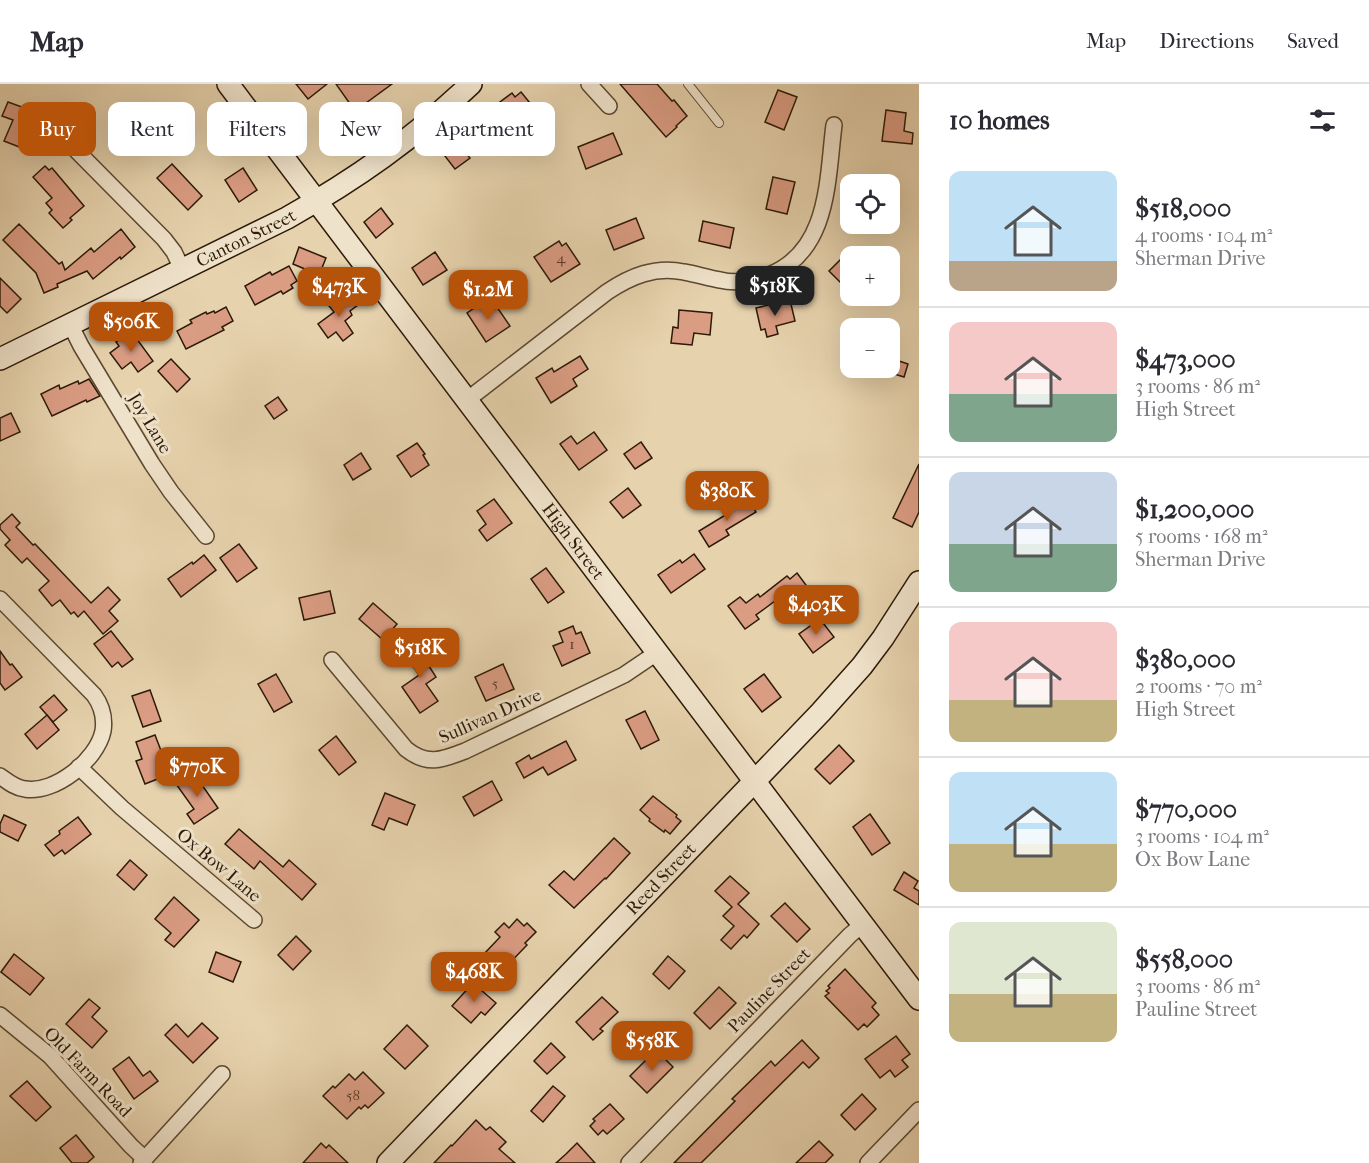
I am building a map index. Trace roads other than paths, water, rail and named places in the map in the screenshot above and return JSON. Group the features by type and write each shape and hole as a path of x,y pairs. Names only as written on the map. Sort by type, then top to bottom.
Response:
{"main road":[{"name":"High Street","path":"228,84 863,924 916,989"},
{"name":"Canton Street","path":"0,359 316,202 398,147 471,84"},
{"name":"Reed Street","path":"388,1163 821,712 862,666 919,582"}],"street":[{"path":"589,84 609,106"},
{"path":"466,400 607,292 636,275 655,270 674,270 737,282 763,277 786,266 805,247 815,232 822,214 834,125"},
{"path":"82,156 164,239 174,252 182,269"},
{"name":"Joy Lane","path":"70,324 152,464 206,536"},
{"path":"0,599 89,689 99,702 104,722 98,743 80,767 69,777 55,784 32,790 19,788 0,776"},
{"name":"Sullivan Drive","path":"332,660 406,748 421,758 437,760 465,751 624,675 658,652"},
{"name":"Ox Bow Lane","path":"80,767 117,804 254,920"},
{"name":"Pauline Street","path":"629,1163 850,934 863,924"},
{"name":"Old Farm Road","path":"0,1015 50,1056 143,1161"},
{"path":"143,1161 222,1074"},
{"path":"868,1163 919,1110"}],"lane":[{"path":"688,84 719,123"}]}
